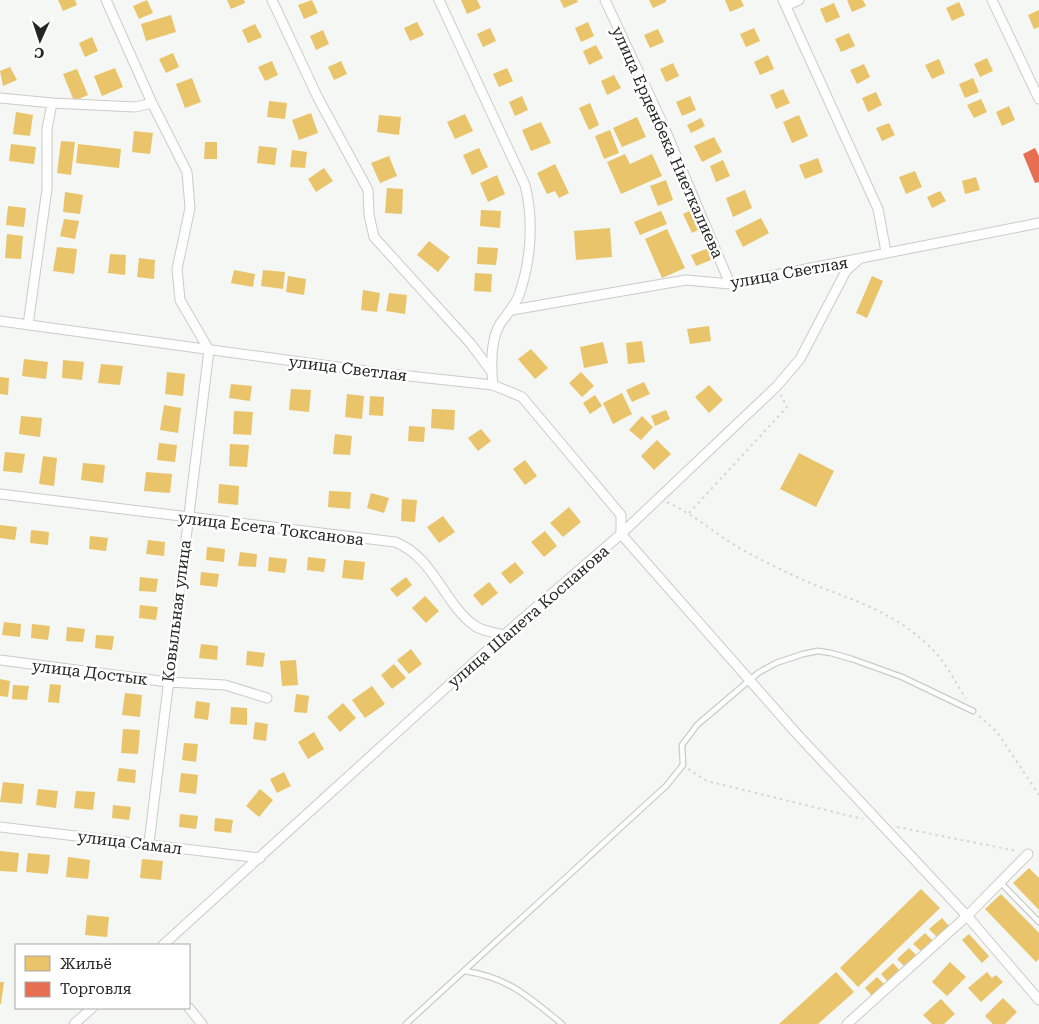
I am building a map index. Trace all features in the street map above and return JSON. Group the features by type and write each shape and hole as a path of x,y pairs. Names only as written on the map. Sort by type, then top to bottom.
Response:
{"street":[{"path":"106,0 152,103 187,172 190,208 177,269 180,300 209,350"},
{"path":"272,0 318,98 368,190 369,215 374,237 471,344 491,371"},
{"path":"439,0 524,185 530,203 531,224 525,268 520,290 512,310 495,336 491,371 493,385"},
{"name":"улица Ерденбека Ниеткалиева","path":"605,0 661,120 730,284"},
{"path":"799,0 785,3 878,209 886,252"},
{"path":"992,0 1039,99"},
{"path":"0,98 52,103 135,107 152,103"},
{"path":"28,325 47,189 48,129 52,103"},
{"name":"улица Светлая","path":"512,310 686,280 730,284 859,259 869,254 1039,223"},
{"name":"улица Шапета Коспанова","path":"164,944 504,635 621,534 777,386 800,359 846,271 859,259"},
{"name":"улица Светлая","path":"0,321 380,373 493,385 522,397 621,515 621,534"},
{"name":"Ковыльная улица","path":"149,843 187,518 209,350"},
{"name":"улица Есета Токсанова","path":"0,494 395,542 409,548 419,556 458,608 476,626 504,635"},
{"path":"621,534 748,680 967,916 1039,1000"},
{"name":"улица Достык","path":"0,660 168,682 225,685 267,698"},
{"name":"улица Самал","path":"0,827 149,843 260,858"},
{"path":"847,1024 967,916 1028,854"},
{"path":"74,1024 91,1009"},
{"path":"190,1009 202,1024"}],"lane":[{"path":"406,1024 666,786 682,765 682,745 697,725 748,680 776,663 818,651 831,653 902,677 973,710"},
{"path":"1001,883 1039,922"},
{"path":"464,971 484,974 511,984 562,1024"}],"path":[{"path":"689,512 787,407 777,386"},
{"path":"658,498 689,512 720,536 750,554 819,586 860,601 898,620 930,646 947,667 973,710 997,732 1039,796"},
{"path":"682,765 707,781 879,823 1028,854"}],"building: Жильё":[{"path":"58,0 75,0 77,5 63,11"},
{"path":"147,0 153,13 139,19 133,6"},
{"path":"227,0 244,0 245,3 231,9"},
{"path":"312,0 318,13 304,19 298,5"},
{"path":"461,0 477,0 481,8 467,14"},
{"path":"560,0 577,0 578,2 564,8"},
{"path":"649,0 666,0 666,2 653,8"},
{"path":"725,0 741,0 744,6 730,12"},
{"path":"847,0 863,0 866,6 852,12"},
{"path":"959,2 965,15 952,21 946,8"},
{"path":"834,3 840,17 826,23 820,9"},
{"path":"1039,10 1039,27 1034,29 1028,15"},
{"path":"171,15 176,32 146,41 141,24"},
{"path":"417,22 424,35 410,41 404,28"},
{"path":"588,22 594,36 581,42 575,28"},
{"path":"255,24 262,37 248,43 242,30"},
{"path":"490,28 496,41 483,47 477,34"},
{"path":"754,28 760,41 746,47 740,34"},
{"path":"658,29 664,42 650,48 644,35"},
{"path":"323,30 329,44 316,50 310,36"},
{"path":"849,33 855,46 841,52 835,39"},
{"path":"92,37 98,51 85,57 79,43"},
{"path":"596,45 603,58 589,65 583,51"},
{"path":"173,53 179,67 166,73 159,59"},
{"path":"768,55 774,69 760,75 754,62"},
{"path":"987,58 993,71 980,77 974,64"},
{"path":"939,59 945,73 932,79 925,65"},
{"path":"272,61 278,75 265,81 258,67"},
{"path":"341,61 347,74 334,80 328,67"},
{"path":"673,63 679,76 666,82 660,69"},
{"path":"864,64 870,77 857,84 850,70"},
{"path":"10,67 17,80 3,86 0,71"},
{"path":"115,68 123,87 102,96 94,76"},
{"path":"507,68 513,81 499,87 493,74"},
{"path":"77,69 88,95 74,101 63,74"},
{"path":"614,75 621,88 607,95 601,81"},
{"path":"192,78 201,102 185,108 176,84"},
{"path":"973,78 979,92 965,98 959,84"},
{"path":"783,89 790,103 776,109 770,95"},
{"path":"876,92 882,105 868,112 862,98"},
{"path":"522,96 528,110 515,116 509,102"},
{"path":"690,96 696,110 682,116 676,102"},
{"path":"981,99 987,112 974,118 967,105"},
{"path":"269,101 287,103 285,119 267,117"},
{"path":"590,103 599,125 589,130 579,108"},
{"path":"1009,106 1015,120 1002,126 996,112"},
{"path":"16,112 33,115 30,136 13,134"},
{"path":"311,113 318,133 299,140 292,120"},
{"path":"465,114 473,131 455,139 447,122"},
{"path":"379,115 401,117 399,135 377,132"},
{"path":"799,115 808,136 792,143 783,122"},
{"path":"637,117 646,137 622,147 613,128"},
{"path":"701,118 705,126 691,133 687,125"},
{"path":"541,122 551,143 531,151 522,130"},
{"path":"889,123 895,135 882,141 876,128"},
{"path":"610,130 619,153 604,159 595,136"},
{"path":"134,131 153,133 150,154 132,152"},
{"path":"714,137 722,152 702,162 694,146"},
{"path":"61,141 75,142 71,175 57,173"},
{"path":"205,142 217,142 217,159 204,159"},
{"path":"11,144 36,147 34,164 9,161"},
{"path":"78,144 121,149 119,168 76,163"},
{"path":"259,146 277,148 275,165 257,163"},
{"path":"479,148 488,167 472,175 463,155"},
{"path":"292,150 307,152 305,168 290,167"},
{"path":"625,154 630,164 652,154 662,176 621,194 607,162"},
{"path":"389,156 397,176 380,183 371,163"},
{"path":"818,158 823,172 805,179 799,165"},
{"path":"723,160 730,176 716,182 710,166"},
{"path":"555,164 569,193 559,198 555,191 547,194 537,173"},
{"path":"324,168 333,181 316,192 308,179"},
{"path":"915,171 922,187 906,194 899,177"},
{"path":"497,175 505,194 488,202 480,183"},
{"path":"976,177 980,190 965,194 962,181"},
{"path":"666,180 673,200 658,206 650,186"},
{"path":"387,188 403,189 402,214 385,213"},
{"path":"745,190 752,208 733,217 726,198"},
{"path":"940,191 946,201 932,208 927,197"},
{"path":"65,192 83,195 80,214 63,212"},
{"path":"8,206 26,208 24,227 6,225"},
{"path":"693,209 702,228 692,233 683,214"},
{"path":"481,210 501,211 500,228 480,226"},
{"path":"661,211 667,224 640,235 634,222"},
{"path":"761,218 769,233 743,247 735,231"},
{"path":"64,219 79,221 75,239 60,236"},
{"path":"610,228 612,257 576,260 574,231"},
{"path":"667,229 685,268 662,278 645,239"},
{"path":"7,234 23,236 21,259 5,258"},
{"path":"429,241 450,257 438,272 417,255"},
{"path":"57,247 77,249 74,274 53,271"},
{"path":"478,247 498,248 496,265 477,264"},
{"path":"711,247 716,258 696,266 691,255"},
{"path":"110,254 126,255 125,275 108,273"},
{"path":"139,258 155,260 154,279 137,277"},
{"path":"234,270 255,274 253,287 231,283"},
{"path":"263,270 285,272 283,289 261,286"},
{"path":"475,273 492,274 491,292 474,291"},
{"path":"288,276 306,279 304,295 286,292"},
{"path":"872,276 883,281 867,318 856,313"},
{"path":"363,290 380,293 377,312 361,310"},
{"path":"389,293 407,295 405,314 386,311"},
{"path":"709,326 711,341 690,344 687,329"},
{"path":"642,341 645,362 628,364 626,343"},
{"path":"603,342 608,363 584,368 580,347"},
{"path":"531,349 548,368 535,379 518,359"},
{"path":"24,359 48,362 46,379 22,376"},
{"path":"63,360 84,362 82,380 62,378"},
{"path":"101,364 123,366 120,385 98,383"},
{"path":"167,372 185,374 183,396 165,394"},
{"path":"581,372 594,386 582,397 569,383"},
{"path":"0,377 9,378 8,395 0,394"},
{"path":"644,382 650,394 632,402 626,390"},
{"path":"231,384 252,386 250,401 229,398"},
{"path":"709,385 723,400 709,413 695,397"},
{"path":"291,389 311,390 309,412 289,410"},
{"path":"622,393 632,414 613,424 603,403"},
{"path":"347,394 364,396 362,419 345,417"},
{"path":"595,395 602,406 590,414 583,403"},
{"path":"370,396 384,397 383,416 369,415"},
{"path":"164,405 181,408 178,433 160,430"},
{"path":"432,409 455,410 454,430 431,428"},
{"path":"666,410 670,419 655,426 651,416"},
{"path":"234,411 253,412 251,435 233,434"},
{"path":"21,416 42,418 40,437 19,434"},
{"path":"642,416 653,427 641,440 629,430"},
{"path":"409,426 425,427 424,442 408,441"},
{"path":"481,429 491,441 478,451 468,438"},
{"path":"335,434 352,436 350,455 333,454"},
{"path":"657,440 671,454 654,470 641,456"},
{"path":"159,443 177,445 175,462 157,460"},
{"path":"230,444 249,445 247,467 229,466"},
{"path":"5,452 25,454 22,473 3,471"},
{"path":"799,453 834,471 816,507 780,489"},
{"path":"43,456 57,458 54,486 39,484"},
{"path":"525,460 537,476 525,485 513,469"},
{"path":"83,463 105,465 103,483 81,480"},
{"path":"146,472 172,474 170,493 144,491"},
{"path":"219,484 239,486 238,505 218,503"},
{"path":"329,491 351,492 350,509 328,507"},
{"path":"371,493 389,498 384,513 367,508"},
{"path":"402,499 417,500 415,522 401,521"},
{"path":"569,507 581,522 563,537 550,523"},
{"path":"443,516 455,532 439,543 427,527"},
{"path":"0,525 17,527 15,540 0,538"},
{"path":"31,530 49,532 48,545 30,543"},
{"path":"545,531 557,546 544,557 531,542"},
{"path":"90,536 108,538 106,551 89,549"},
{"path":"148,540 165,542 164,556 146,554"},
{"path":"207,547 225,549 224,562 206,560"},
{"path":"240,552 257,554 256,567 238,566"},
{"path":"269,557 287,559 285,573 268,571"},
{"path":"308,557 326,559 324,572 307,570"},
{"path":"344,560 365,562 363,580 342,578"},
{"path":"515,562 524,573 510,584 501,573"},
{"path":"201,572 219,574 217,587 200,585"},
{"path":"140,577 158,579 156,592 139,591"},
{"path":"406,577 412,585 397,597 390,589"},
{"path":"489,582 498,593 482,606 473,595"},
{"path":"425,596 439,611 426,623 412,608"},
{"path":"140,605 158,607 156,620 139,618"},
{"path":"4,622 21,624 20,637 2,635"},
{"path":"32,624 50,626 48,640 31,638"},
{"path":"67,627 85,629 83,642 66,641"},
{"path":"96,635 114,636 112,650 95,648"},
{"path":"201,644 218,646 217,660 199,658"},
{"path":"411,649 422,664 409,674 397,660"},
{"path":"247,651 265,653 263,667 246,665"},
{"path":"296,660 298,685 282,686 280,661"},
{"path":"394,664 406,678 392,689 381,675"},
{"path":"0,679 10,681 8,697 0,696"},
{"path":"50,684 61,685 59,703 48,702"},
{"path":"13,685 29,686 27,700 12,699"},
{"path":"372,686 385,704 365,718 352,700"},
{"path":"125,693 142,695 140,717 122,715"},
{"path":"296,694 309,696 307,713 294,712"},
{"path":"196,701 210,703 208,720 194,718"},
{"path":"343,703 356,718 340,732 327,717"},
{"path":"231,707 247,708 247,725 230,724"},
{"path":"255,722 268,724 266,741 253,739"},
{"path":"123,729 140,730 138,754 121,753"},
{"path":"314,732 324,749 308,759 298,742"},
{"path":"184,743 198,744 196,762 182,760"},
{"path":"119,768 136,770 135,783 117,781"},
{"path":"284,772 291,786 277,793 270,779"},
{"path":"181,773 198,775 196,794 179,792"},
{"path":"3,782 24,784 22,804 0,802"},
{"path":"38,789 58,791 56,808 36,805"},
{"path":"260,789 273,800 259,817 246,806"},
{"path":"76,791 95,792 93,810 74,808"},
{"path":"113,805 131,807 129,820 112,818"},
{"path":"180,814 198,816 196,829 179,827"},
{"path":"215,818 233,820 231,833 214,831"},
{"path":"0,851 19,853 17,872 0,871"},
{"path":"28,853 50,855 48,874 26,872"},
{"path":"68,857 90,860 88,879 66,877"},
{"path":"142,859 163,861 161,880 140,878"},
{"path":"1029,868 1039,878 1039,910 1013,883"},
{"path":"921,889 940,908 858,987 840,968"},
{"path":"1001,894 1039,933 1039,959 1036,962 985,909"},
{"path":"87,915 109,917 107,937 85,935"},
{"path":"942,918 949,926 937,937 929,929"},
{"path":"925,933 933,941 922,952 913,944"},
{"path":"969,934 989,956 982,963 962,940"},
{"path":"909,948 917,956 905,967 897,959"},
{"path":"950,962 966,977 947,996 932,982"},
{"path":"893,963 901,972 889,983 881,974"},
{"path":"836,972 854,992 818,1024 779,1024"},
{"path":"987,972 992,978 996,975 1003,982 981,1002 968,988"},
{"path":"877,977 886,986 874,998 865,988"},
{"path":"0,982 4,982 1,1004 0,1004"},
{"path":"1003,998 1017,1012 1005,1024 993,1024 985,1016"},
{"path":"941,999 955,1014 944,1024 932,1024 923,1015"}],"building: Торговля":[{"path":"1035,148 1039,156 1039,182 1035,183 1023,154"}]}
